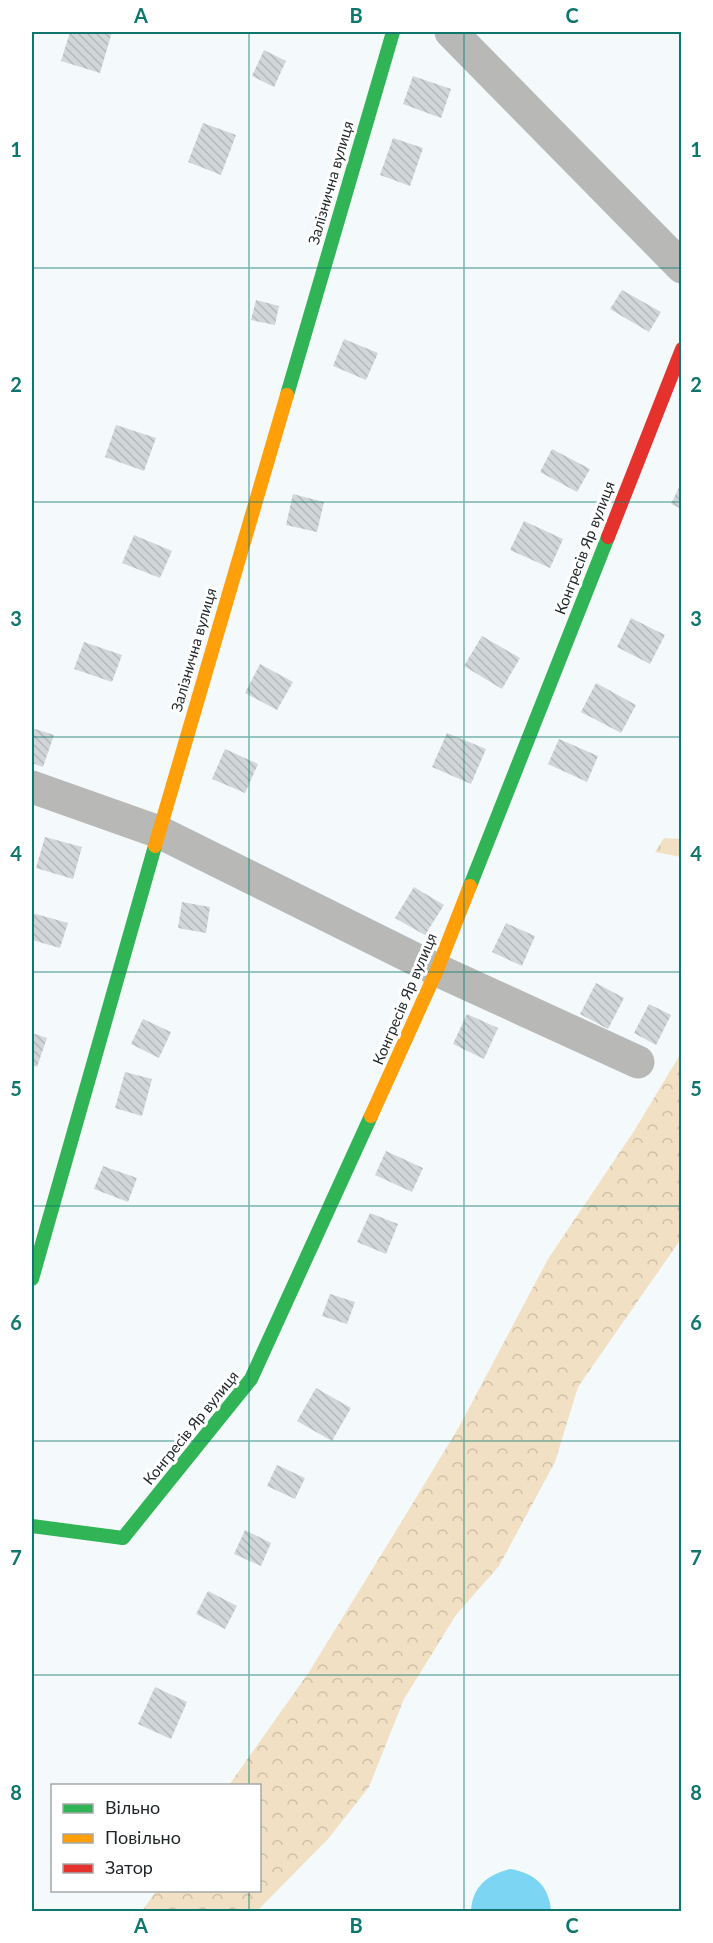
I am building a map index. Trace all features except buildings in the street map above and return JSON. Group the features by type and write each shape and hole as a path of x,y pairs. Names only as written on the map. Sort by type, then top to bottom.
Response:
{"street":[{"name":"Залізнична вулиця","path":"32,1279 159,832 393,32"},
{"path":"452,32 681,267"},
{"name":"Конгресів Яр вулиця","path":"32,1526 123,1538 251,1379 437,970 681,349"},
{"path":"32,787 159,832 437,970 638,1062"}],"green space":[{"path":"664,838 681,839 681,857 655,852"},
{"path":"681,1053 681,1239 578,1387 555,1462 499,1566 456,1615 404,1699 369,1787 328,1839 257,1911 142,1911 155,1892 261,1892 261,1784 230,1784 309,1672 459,1427 548,1259 634,1131"}],"water":[{"path":"510,1869 527,1874 539,1882 547,1894 551,1911 471,1911 474,1895 482,1883"}],"traffic: fast":[{"path":"287,395 393,32"},
{"path":"470,886 608,537"},
{"path":"32,1279 155,846"},
{"path":"32,1526 123,1538 251,1379 371,1116"}],"traffic: slow":[{"path":"155,846 287,395"},
{"path":"371,1116 437,970 470,886"}],"traffic: jam":[{"path":"608,537 682,349"}]}
